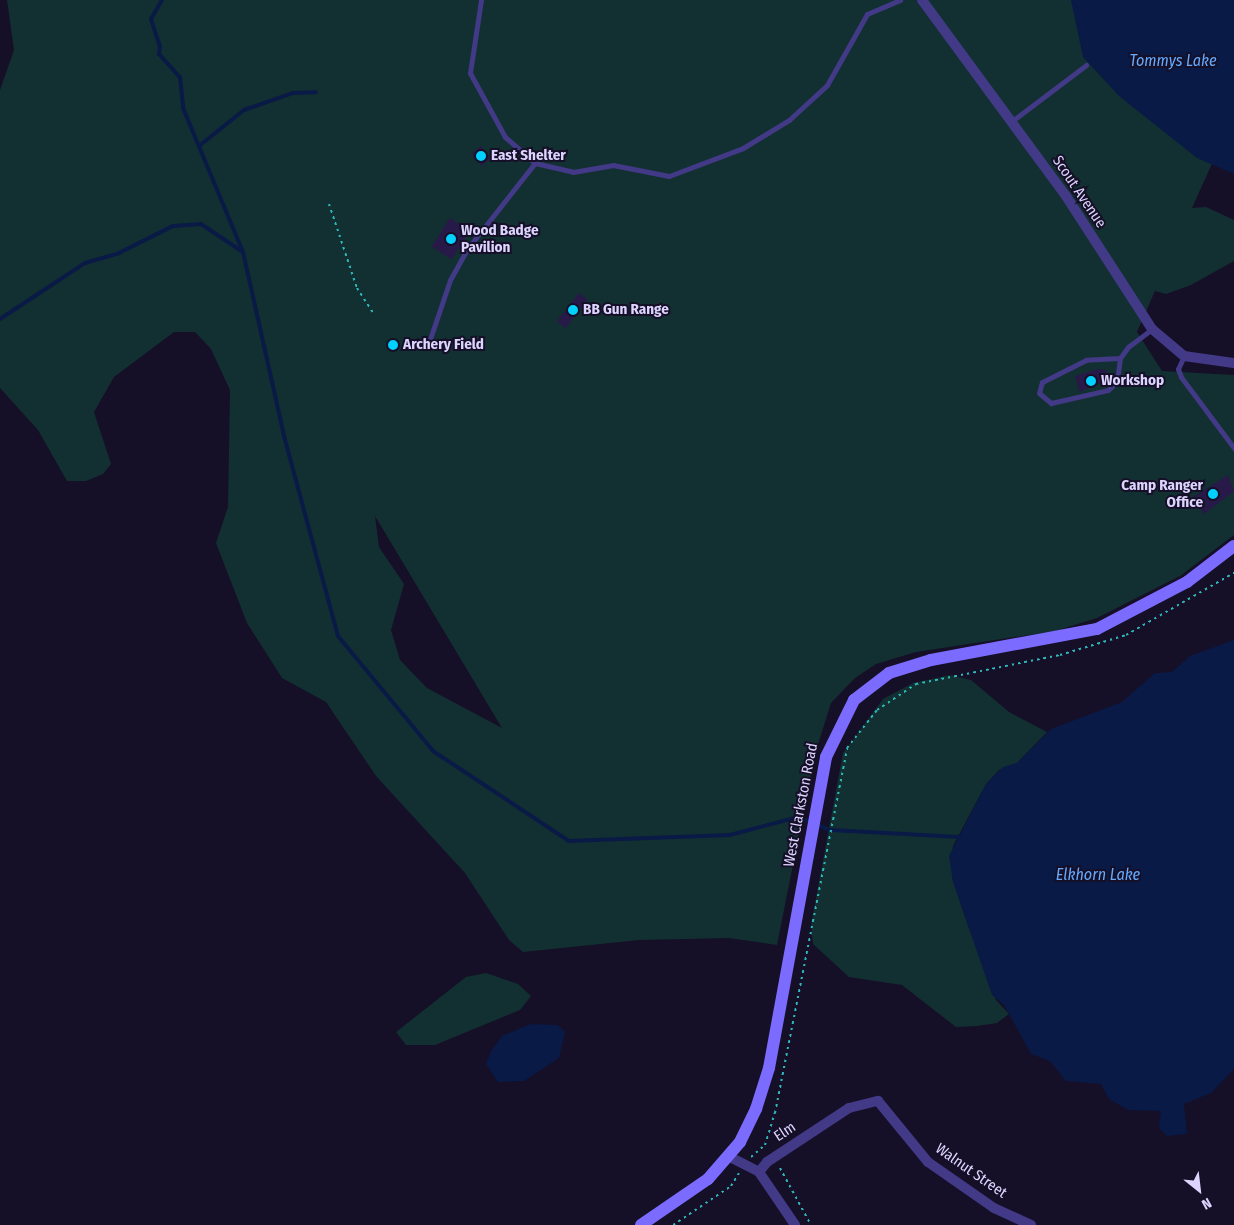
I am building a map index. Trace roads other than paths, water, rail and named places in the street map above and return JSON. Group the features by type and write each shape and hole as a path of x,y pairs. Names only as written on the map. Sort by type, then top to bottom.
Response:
{"main road":[{"name":"West Clarkston Road","path":"641,1225 708,1179 728,1156 756,1109 770,1068 826,757 854,700 889,673 931,660 1097,629 1187,582 1234,546"}],"street":[{"name":"Scout Avenue","path":"922,0 1012,120 1152,329 1184,356"},
{"path":"1184,356 1234,363"},
{"name":"Walnut Street","path":"832,1119 860,1102 878,1101 928,1162 994,1208 1027,1224"},
{"name":"Elm","path":"759,1172 774,1157 832,1119"},
{"path":"728,1156 759,1172 795,1225"}],"lane":[{"path":"481,0 470,73 505,137 535,163 573,172 613,165 669,176 743,148 789,120 827,85 867,14 900,0"},
{"path":"1012,120 1086,65"},
{"path":"429,342 450,280 468,248 535,163"},
{"path":"1120,358 1086,360 1042,382 1039,393 1051,403 1108,390 1117,382 1120,358 1128,346 1152,329"},
{"path":"1184,356 1178,369 1181,377 1234,448"}],"water":[{"name":"Tommys Lake","path":"1071,0 1234,0 1234,174 1197,158 1119,96 1083,57"},
{"name":"Elkhorn Lake","path":"1234,640 1234,1069 1211,1093 1184,1104 1187,1134 1167,1136 1159,1128 1161,1111 1128,1110 1109,1099 1101,1084 1066,1081 1050,1061 1031,1054 1004,1005 992,995 953,882 949,856 986,784 1003,767 1017,763 1051,729 1122,702 1155,673 1172,672 1190,656"},
{"path":"530,1024 558,1025 565,1032 559,1058 524,1081 498,1082 486,1064 491,1051 502,1036"}],"waterway":[{"path":"162,0 151,19 160,46 159,54 180,77 183,108 243,252 284,436 338,636 433,751 569,841 730,835 798,817 831,830 959,837"},
{"path":"199,146 244,110 293,93 316,92"},
{"path":"0,319 85,263 119,253 173,226 201,224 243,252"}],"place":[{"name":"East Shelter","path":"481,156"},
{"name":"Wood Badge Pavilion","path":"451,239"},
{"name":"BB Gun Range","path":"573,310"},
{"name":"Archery Field","path":"393,345"},
{"name":"Workshop","path":"1091,381"},
{"name":"Camp Ranger Office","path":"1213,494"}]}
